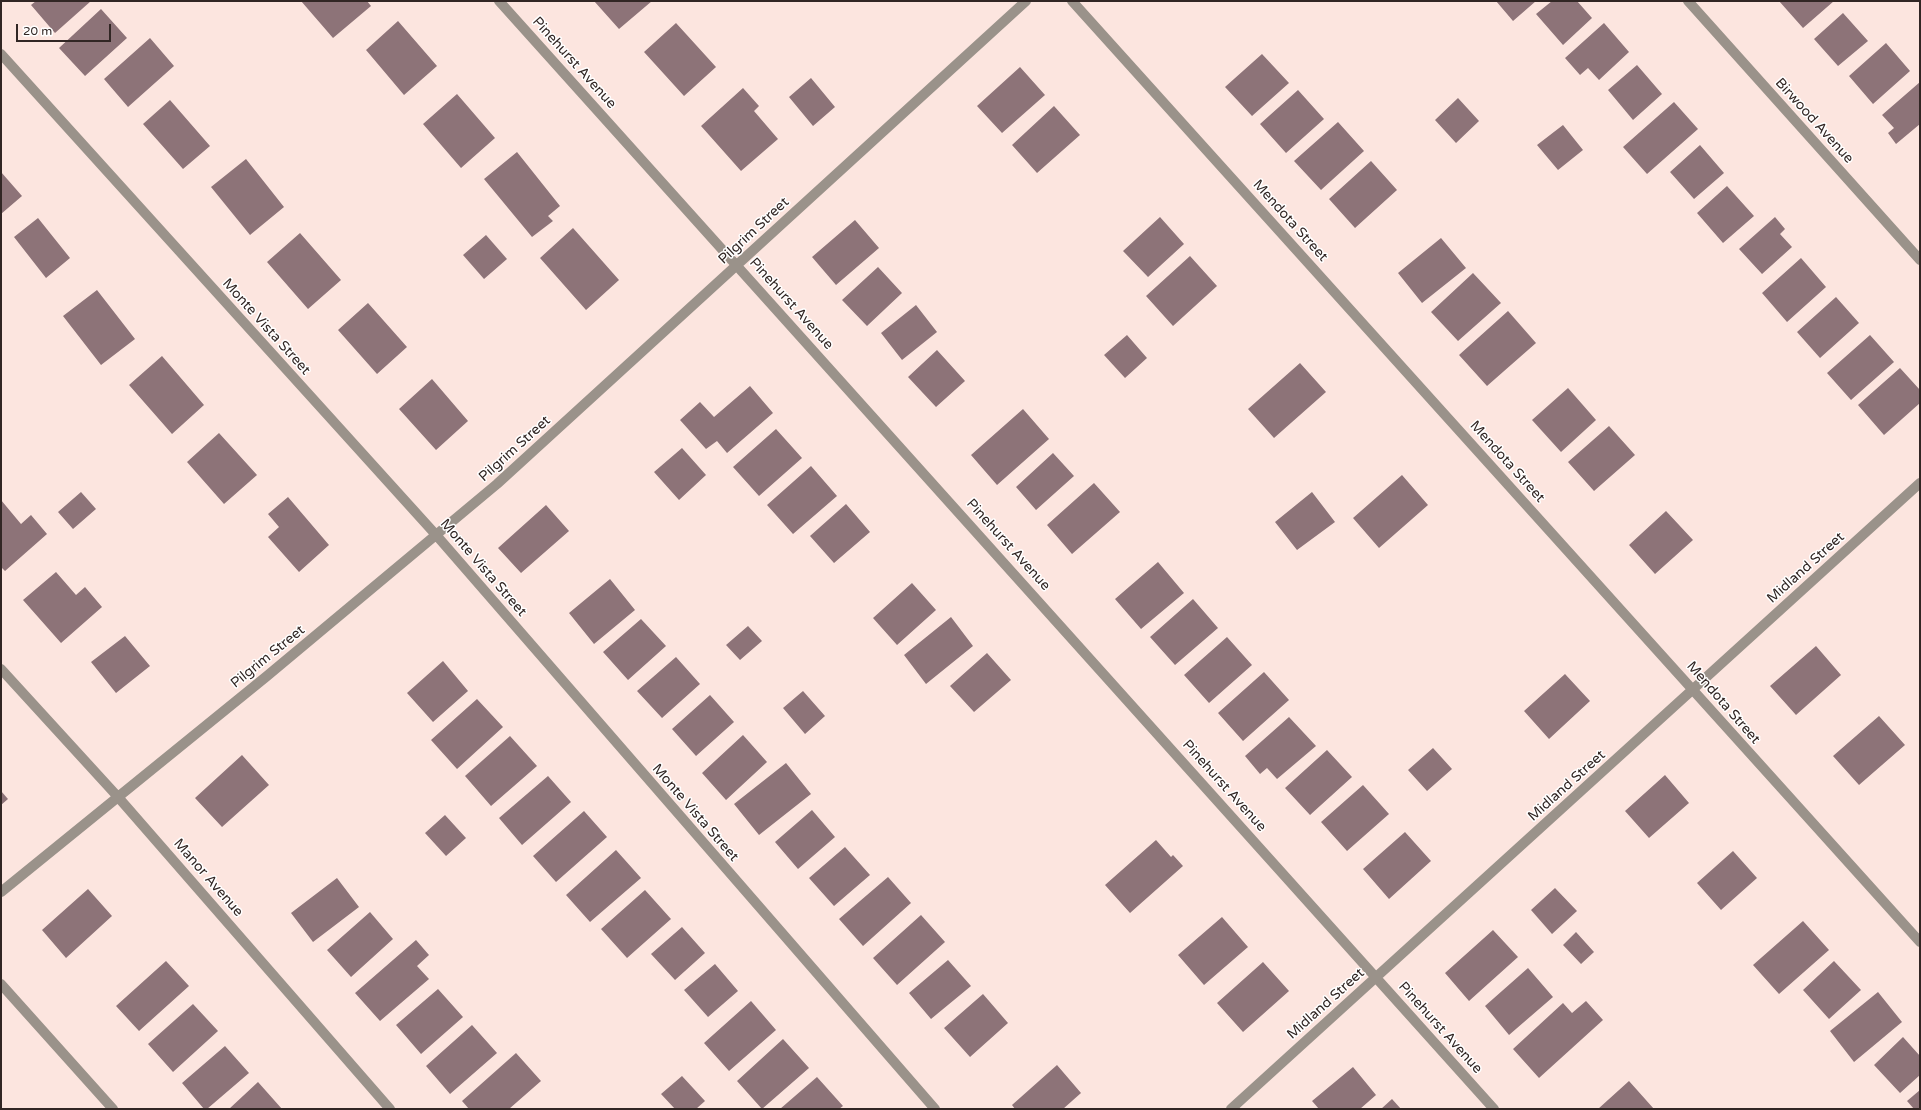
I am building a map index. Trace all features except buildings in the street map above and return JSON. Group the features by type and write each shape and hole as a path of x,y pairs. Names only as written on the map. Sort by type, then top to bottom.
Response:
{"street":[{"name":"Pinehurst Avenue","path":"499,1 738,265 1494,1109"},
{"name":"Pilgrim Street","path":"1,892 436,536 497,484 1026,1"},
{"name":"Mendota Street","path":"1072,1 1920,942"},
{"name":"Birwood Avenue","path":"1688,1 1920,260"},
{"name":"Monte Vista Street","path":"1,54 436,536 935,1109"},
{"name":"Midland Street","path":"1231,1109 1693,691 1920,483"},
{"name":"Manor Avenue","path":"1,668 118,797 390,1109"},
{"path":"1,984 113,1109"}]}
